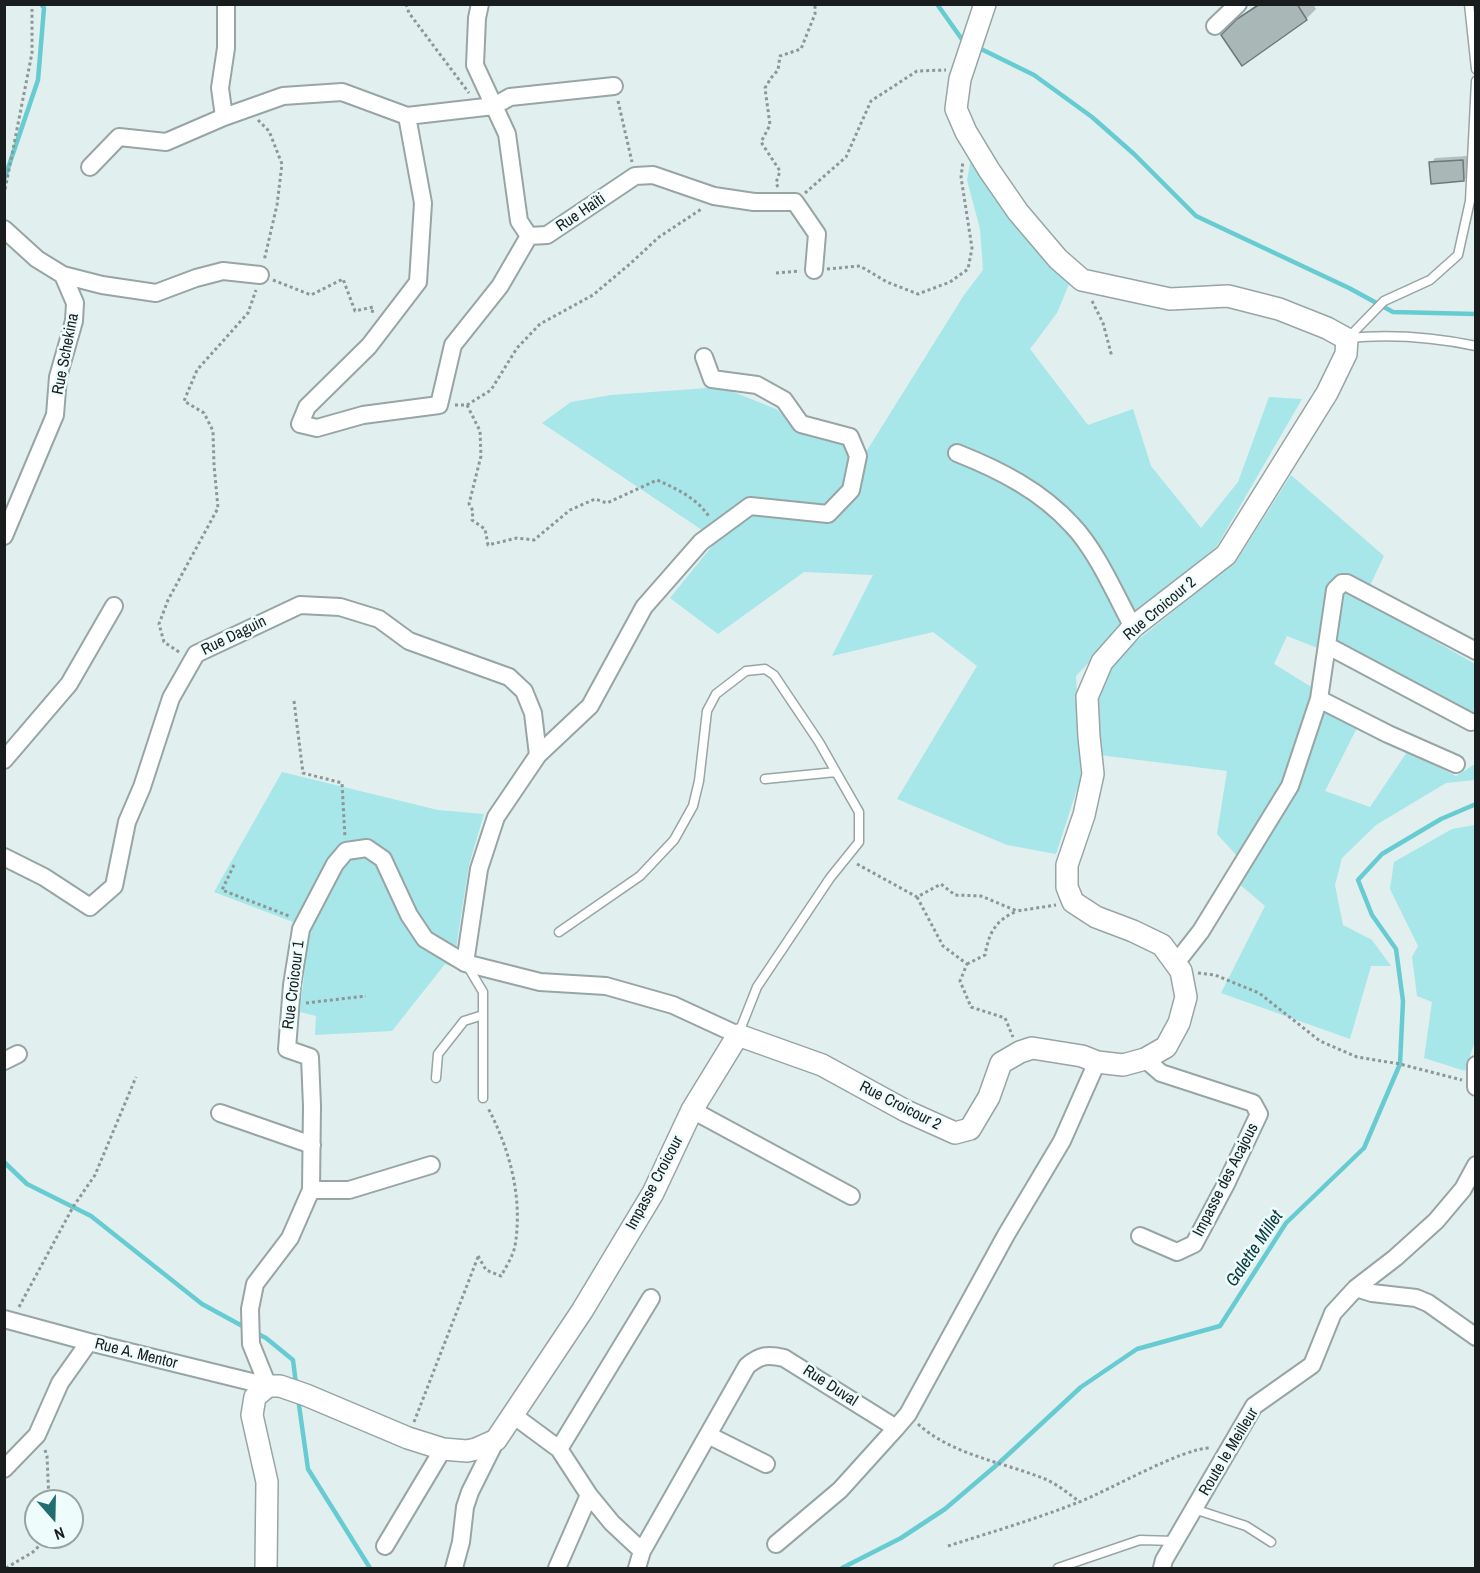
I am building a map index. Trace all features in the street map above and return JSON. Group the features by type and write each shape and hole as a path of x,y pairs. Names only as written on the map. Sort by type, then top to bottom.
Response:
{"street":[{"path":"224,117 220,88 226,48 226,4"},
{"path":"407,116 423,203 418,282 369,346 307,407 300,424 317,428 363,415 439,405 453,345 500,286 529,236 519,221 507,134 487,107 475,65 477,18 480,4"},
{"path":"985,4 960,79 956,109 966,132 989,170 1018,212 1058,259 1082,280 1170,299 1228,296 1279,309 1328,328 1347,339"},
{"path":"1215,26 1238,4"},
{"path":"90,167 119,137 166,142 224,117 283,96 342,92 407,116 487,107 510,97 614,87"},
{"path":"635,176 653,175 714,196 754,202 789,202 817,234 814,270"},
{"name":"Rue Haïti","path":"529,236 548,235 635,176"},
{"path":"4,229 37,259 63,275 102,285 156,293 223,271 261,275"},
{"name":"Rue Schekina","path":"4,536 55,415 58,377 74,321 75,303 63,275"},
{"name":"Rue Croicour 2","path":"1073,902 1067,887 1066,865 1084,815 1093,774 1087,697 1102,662 1133,627 1226,555 1327,393 1346,354 1347,339"},
{"path":"465,963 479,869 496,817 538,755 590,706 644,607 701,542 750,506 828,514 851,490 858,456 850,437 801,424 784,400 757,385 712,379 704,357"},
{"path":"957,453 998,469 1033,491 1072,525 1089,547 1133,627"},
{"path":"1178,967 1290,786 1319,699 1335,590 1342,583 1347,583 1476,651"},
{"name":"Rue Daguin","path":"4,857 44,877 90,907 114,886 127,822 142,787 171,698 196,654 300,605 340,607 379,619 409,641 509,677 524,691 533,713 538,755"},
{"path":"4,760 69,684 114,606"},
{"path":"1328,646 1471,722"},
{"path":"1319,699 1388,734 1455,764"},
{"path":"346,851 367,848 383,859 409,915 425,939 465,963 540,982 606,986 673,1005 738,1035"},
{"name":"Rue Croicour 1","path":"287,1390 251,1344 250,1309 255,1284 290,1238 311,1190 310,1057 287,1049 291,1005 301,929 334,864 346,851"},
{"path":"1020,1052 1032,1048 1082,1056 1097,1062 1123,1065 1145,1059 1166,1047 1179,1023 1186,997 1178,967 1162,945 1096,917 1073,902"},
{"name":"Rue Croicour 2","path":"738,1035 822,1065 906,1112 955,1133 970,1129 989,1096 1001,1063 1020,1052"},
{"name":"Impasse Croicour","path":"496,1440 582,1311 653,1193 692,1110 738,1035"},
{"name":"Impasse des Acajous","path":"1140,1236 1177,1252 1194,1244 1259,1114 1253,1103 1161,1073 1145,1059"},
{"path":"776,1544 840,1490 908,1414 1006,1235 1062,1142 1097,1062"},
{"path":"1475,1085 1476,1065"},
{"path":"692,1110 851,1196"},
{"path":"220,1113 312,1144"},
{"path":"311,1190 349,1190 431,1165"},
{"name":"Route le Meilleur","path":"1162,1569 1164,1560 1254,1406 1312,1365 1333,1313 1356,1288 1395,1258 1436,1221 1463,1189 1476,1165"},
{"path":"1356,1288 1372,1293 1416,1298 1476,1337"},
{"path":"559,1449 651,1298"},
{"name":"Rue A. Mentor","path":"8,1320 287,1390"},
{"path":"4,1469 38,1435 60,1383 89,1342"},
{"name":"Rue Duval","path":"637,1569 642,1551 747,1366 758,1357 770,1354 784,1358 896,1428"},
{"path":"266,1569 267,1482 252,1415 255,1397 287,1390 408,1438 443,1449 466,1451 496,1440"},
{"path":"513,1415 559,1449 589,1495 612,1523 642,1551"},
{"path":"708,1435 766,1464"},
{"path":"454,1569 462,1542 465,1507 496,1440"},
{"path":"385,1546 443,1449"},
{"path":"557,1569 589,1495"}],"lane":[{"path":"1469,4 1476,69"},
{"path":"1347,339 1384,301 1430,280 1458,255 1470,201 1476,81"},
{"path":"1347,339 1370,336 1442,339 1476,346"},
{"name":"Impasse Croicour","path":"559,932 640,876 674,840 693,806 699,781 707,711 716,694 746,671 765,669 774,675 819,741 859,812 859,842 830,878 757,987 738,1035"},
{"path":"765,779 837,772"},
{"path":"465,963 483,992 483,1098"},
{"path":"436,1078 438,1054 464,1021 483,1015"},
{"path":"1194,1509 1246,1526 1271,1542"},
{"path":"1058,1569 1140,1540 1175,1541"}],"path":[{"path":"406,4 409,14 487,107"},
{"path":"815,4 815,14 801,49 780,56 778,70 765,87 770,125 761,142 780,171 776,183 789,202 846,157 871,101 917,71 963,69"},
{"path":"4,195 32,53 32,9"},
{"path":"614,87 635,176"},
{"path":"192,661 164,642 159,624 168,600 218,508 213,431 204,413 184,401 197,370 248,313 261,275 277,205 282,164 269,131 246,109"},
{"path":"776,273 860,266 887,282 918,294 950,282 968,269 972,248 961,177 966,132"},
{"path":"439,405 467,405 490,390 517,348 540,324 593,295 659,237 701,211 714,196"},
{"path":"261,275 311,295 344,279 355,311 373,307 372,317"},
{"path":"1082,280 1102,323 1112,357"},
{"path":"467,405 480,431 481,456 469,504 473,511 472,520 485,529 488,545 517,538 534,540 570,510 595,499 607,503 657,480 682,491 704,509 717,530"},
{"path":"294,701 303,773 342,783 346,851"},
{"path":"846,858 917,897 943,946 966,964"},
{"path":"234,865 222,890 305,923"},
{"path":"917,897 941,884 955,895 981,896 1017,911"},
{"path":"1020,1052 1005,1018 971,1007 960,981 966,964 985,955 987,942 1001,918 1017,911 1073,902"},
{"path":"1178,967 1215,975 1259,993 1320,1041 1357,1057 1400,1064 1475,1085"},
{"path":"291,1005 366,996"},
{"path":"8,1320 73,1207 96,1175 136,1077"},
{"path":"408,1438 478,1256 486,1270 501,1276 515,1248 517,1208 512,1167 501,1131 483,1098"},
{"path":"908,1414 932,1436 977,1456 1047,1480 1080,1502"},
{"path":"38,1435 47,1456 48,1489"},
{"path":"948,1546 1080,1502 1161,1464 1203,1448 1228,1450"},
{"path":"6,1569 36,1549"}],"shaded area":[{"path":"972,152 1070,282 1057,313 1030,349 1088,425 1133,409 1151,466 1201,528 1238,482 1269,397 1302,399 1217,546 1119,630 1076,676 1081,777 1056,854 1007,845 897,799 977,666 933,632 832,656 873,575 804,572 718,634 670,598 717,540 542,423 571,402 611,395 721,387 776,409 802,433 866,452 964,295 983,270 980,229 967,180"},
{"path":"1291,475 1384,556 1363,600 1475,664 1475,732 1338,656 1287,636 1274,664 1362,718 1325,791 1370,807 1407,752 1456,776 1475,764 1475,780 1446,783 1376,825 1342,858 1335,885 1343,925 1372,940 1391,966 1371,966 1350,1039 1221,993 1265,906 1237,882 1248,868 1217,834 1227,771 1099,755 1098,689 1123,652 1237,560"},
{"path":"282,772 438,810 484,814 469,865 453,967 445,964 392,1031 315,1035 316,1016 300,1012 309,928 214,892"},
{"path":"1475,825 1475,1041 1465,1071 1424,1058 1432,1002 1417,996 1412,957 1418,946 1390,889 1394,862 1452,829"}],"building":[{"path":"1260,4 1297,4 1307,20 1242,66 1221,35 1237,19"},
{"path":"1463,160 1464,181 1431,184 1429,162"}],"waterway":[{"path":"4,180 38,80 44,8 41,4"},
{"path":"937,4 961,38"},
{"path":"979,48 1034,75 1092,117 1134,154 1196,216 1349,288 1393,312 1476,314"},
{"name":"Galette Millet","path":"842,1568 901,1538 945,1509 999,1463 1081,1387 1137,1349 1220,1326 1286,1223 1364,1148 1400,1064 1403,1001 1396,949 1372,915 1358,880 1382,854 1441,819 1476,804"},
{"path":"4,1162 27,1184 91,1216 202,1304 246,1328"},
{"path":"254,1332 266,1338 293,1360 296,1384"},
{"path":"298,1398 308,1469 370,1568"}]}
